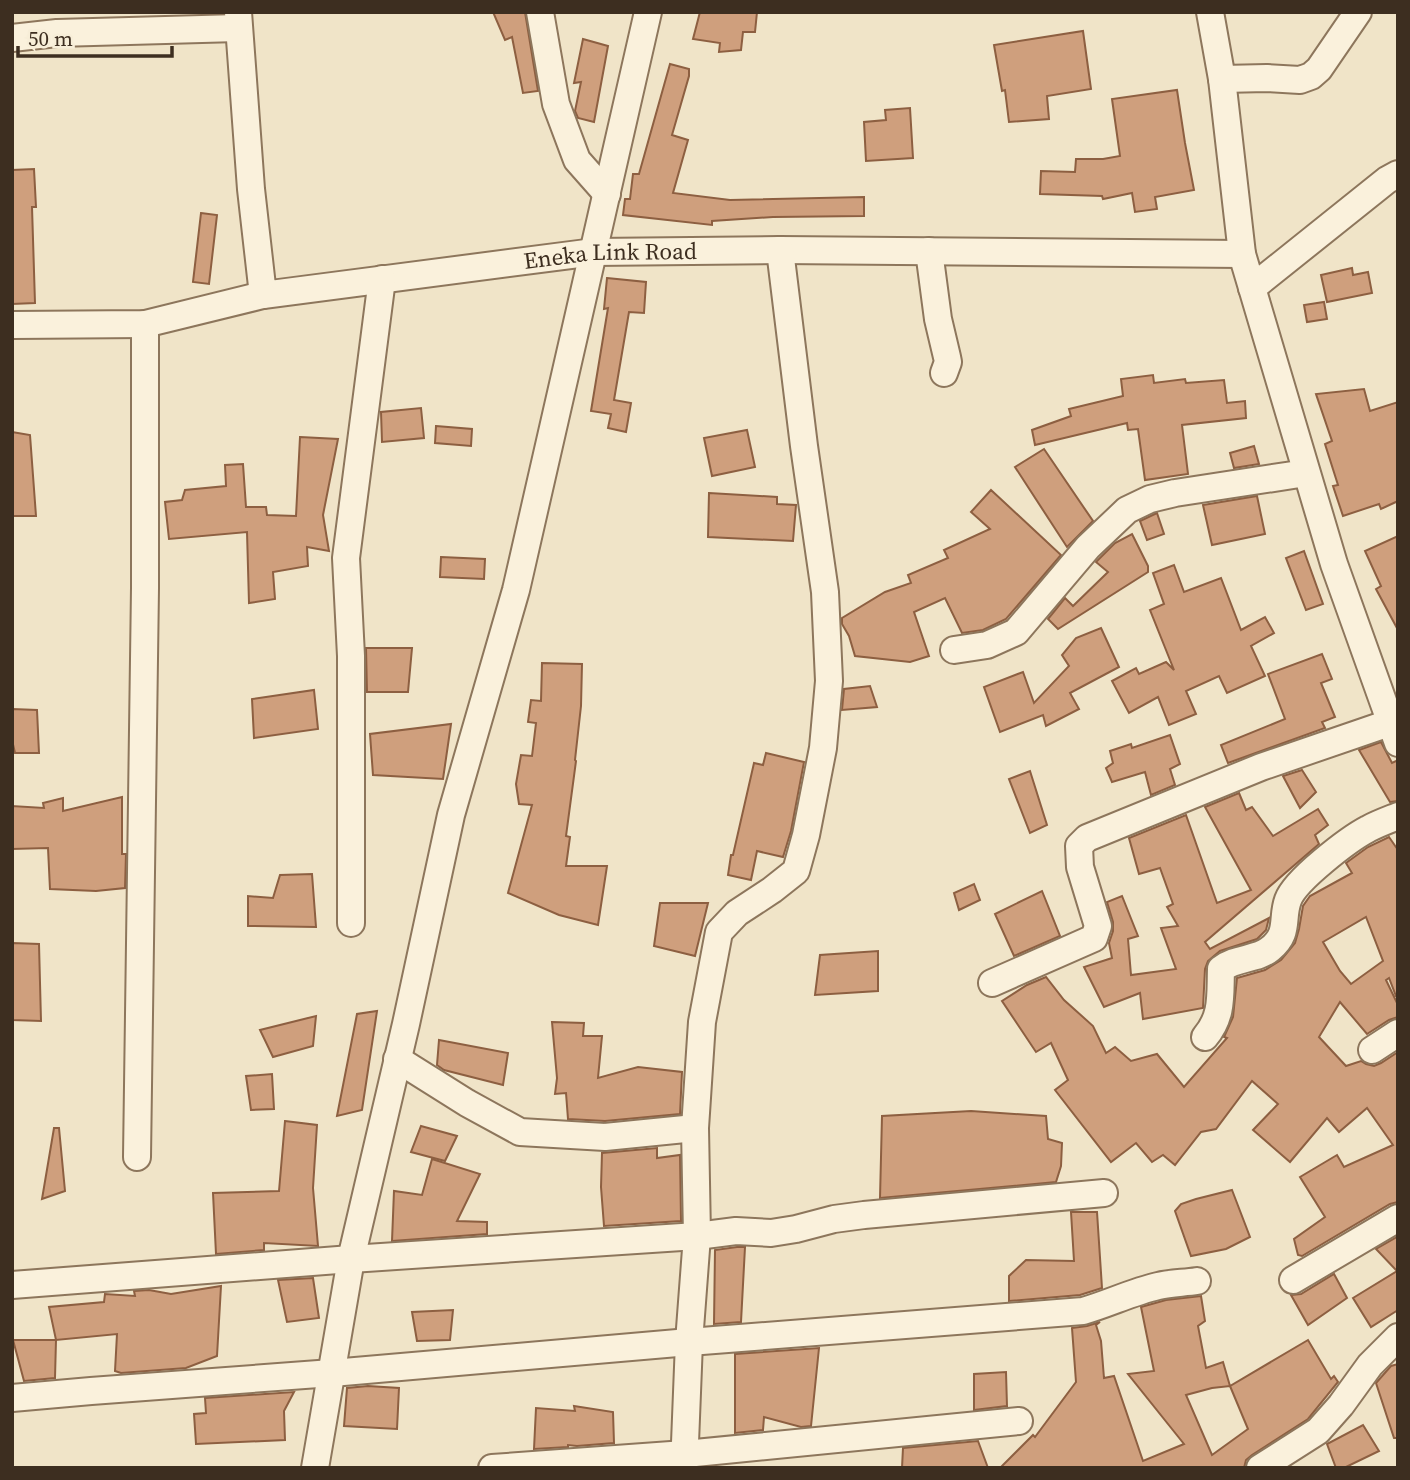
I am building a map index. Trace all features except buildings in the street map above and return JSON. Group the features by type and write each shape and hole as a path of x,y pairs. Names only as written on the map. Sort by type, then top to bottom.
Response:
{"street":[{"path":"540,12 556,104 577,160 607,194"},
{"path":"315,1468 351,1259 451,815 516,590 648,12"},
{"path":"992,983 1094,938 1098,926 1080,867 1079,846 1087,838 1261,767 1395,729 1334,564 1242,254 1222,79 1210,12"},
{"path":"1222,79 1300,80 1311,76 1319,69 1358,12"},
{"path":"12,38 238,20 251,189 264,295"},
{"path":"1252,288 1398,174"},
{"path":"684,1461 697,1236 695,1128 702,1022 719,932 737,913 796,871 823,748 829,681 825,592 780,250"},
{"name":"Eneka Link Road","path":"12,325 145,324 264,295 594,252 780,250 1242,254"},
{"path":"929,251 938,320 948,362 944,373"},
{"path":"351,923 351,656 346,558 382,279"},
{"path":"137,1157 145,588 145,324"},
{"path":"954,650 987,645 1016,632 1081,555 1127,510 1150,499 1175,493 1306,473"},
{"path":"1205,1037 1214,1026 1219,1011 1221,969 1228,963 1268,950 1283,932 1288,900 1297,885 1366,830 1398,816"},
{"path":"1372,1050 1398,1033"},
{"path":"397,1059 467,1103 520,1132 605,1137 695,1128"},
{"path":"12,1285 736,1231 771,1233 864,1215 1104,1194"},
{"path":"1293,1280 1398,1218"},
{"path":"12,1398 1083,1311 1161,1285 1197,1281"},
{"path":"1260,1468 1318,1431 1370,1365 1398,1337"},
{"path":"492,1468 684,1461 1019,1422"}]}
